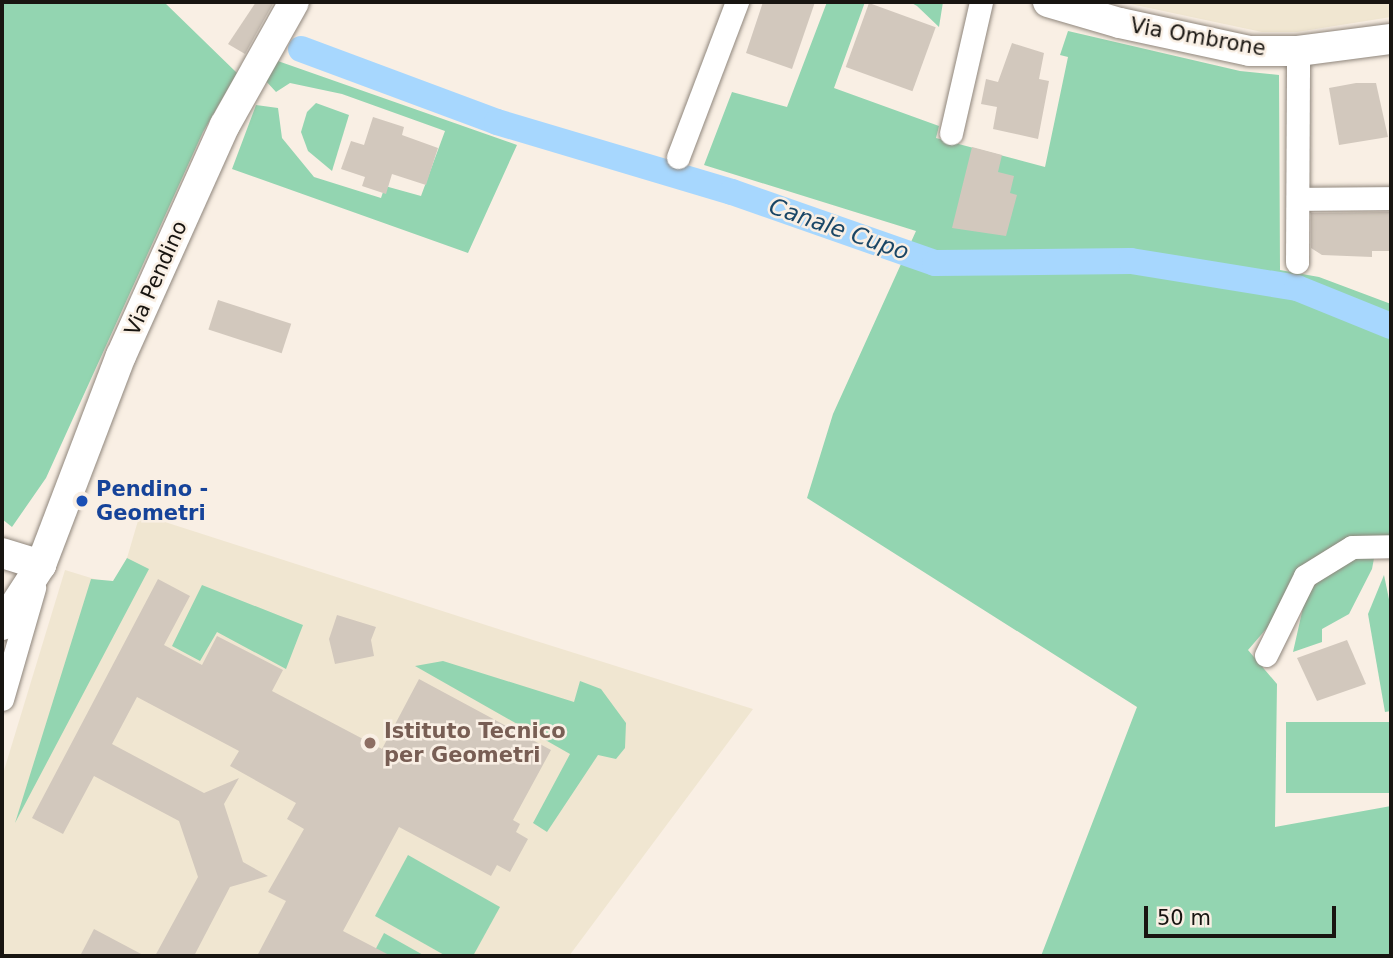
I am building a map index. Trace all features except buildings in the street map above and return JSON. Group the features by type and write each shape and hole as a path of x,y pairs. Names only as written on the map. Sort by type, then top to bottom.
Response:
{"street":[{"name":"Via Pendino","path":"2,699 41,565 121,356 254,65 294,2"},
{"path":"678,157 737,2"},
{"path":"951,133 981,2"},
{"name":"Via Ombrone","path":"1048,2 1120,23 1249,51 1298,51 1391,39"},
{"path":"1297,262 1298,51"},
{"path":"1297,199 1391,198"},
{"path":"1266,655 1305,576 1352,547 1391,546"},
{"path":"2,553 41,565"},
{"name":"Via Pendino","path":"2,625 41,565"}],"shaded area":[{"path":"1121,2 1391,2 1391,17 1297,32 1262,32"},
{"name":"Istituto Tecnico per Geometri","path":"140,514 753,709 569,956 2,956 2,777 65,570 104,582 114,581 127,558"}],"green space":[{"path":"2,2 164,2 237,73 203,132 46,478 12,527 2,519"},
{"name":"Canale Cupo","path":"827,2 865,2 834,88 939,126 936,138 1045,167 1068,57 1060,55 1068,31 1240,71 1279,75 1280,270 1319,277 1391,304 1391,538 1343,540 1248,650 1277,684 1275,827 1391,806 1391,956 1041,956 1137,707 807,498 833,414 916,231 704,165 732,92 787,107"},
{"path":"910,2 943,2 939,27 917,6"},
{"path":"275,60 517,145 468,253 232,169 256,105 278,108 282,138 314,177 381,198 385,186 421,196 445,131 342,94 290,83 276,92 265,80"},
{"path":"316,103 349,115 332,171 308,151 301,132 307,112"},
{"path":"1375,553 1372,569 1349,614 1322,629 1322,642 1293,652 1304,603 1317,581 1351,557"},
{"path":"127,558 149,569 15,823 91,579 113,581"},
{"path":"1384,575 1391,609 1391,711 1385,712 1368,614"},
{"path":"202,585 303,625 286,669 217,632 200,661 172,646"},
{"path":"443,661 574,702 580,681 601,689 626,723 625,748 616,759 598,755 547,832 533,823 570,754 415,666"},
{"path":"1286,722 1391,722 1391,793 1286,793"},
{"path":"408,855 500,907 473,956 446,956 375,916"},
{"path":"384,933 425,956 372,956"}],"waterway":[{"name":"Canale Cupo","path":"301,49 497,122 732,192 935,263 1131,261 1297,288 1391,326"}],"place":[{"name":"Pendino - Geometri","path":"82,501"},
{"name":"Istituto Tecnico per Geometri","path":"370,743"}]}
